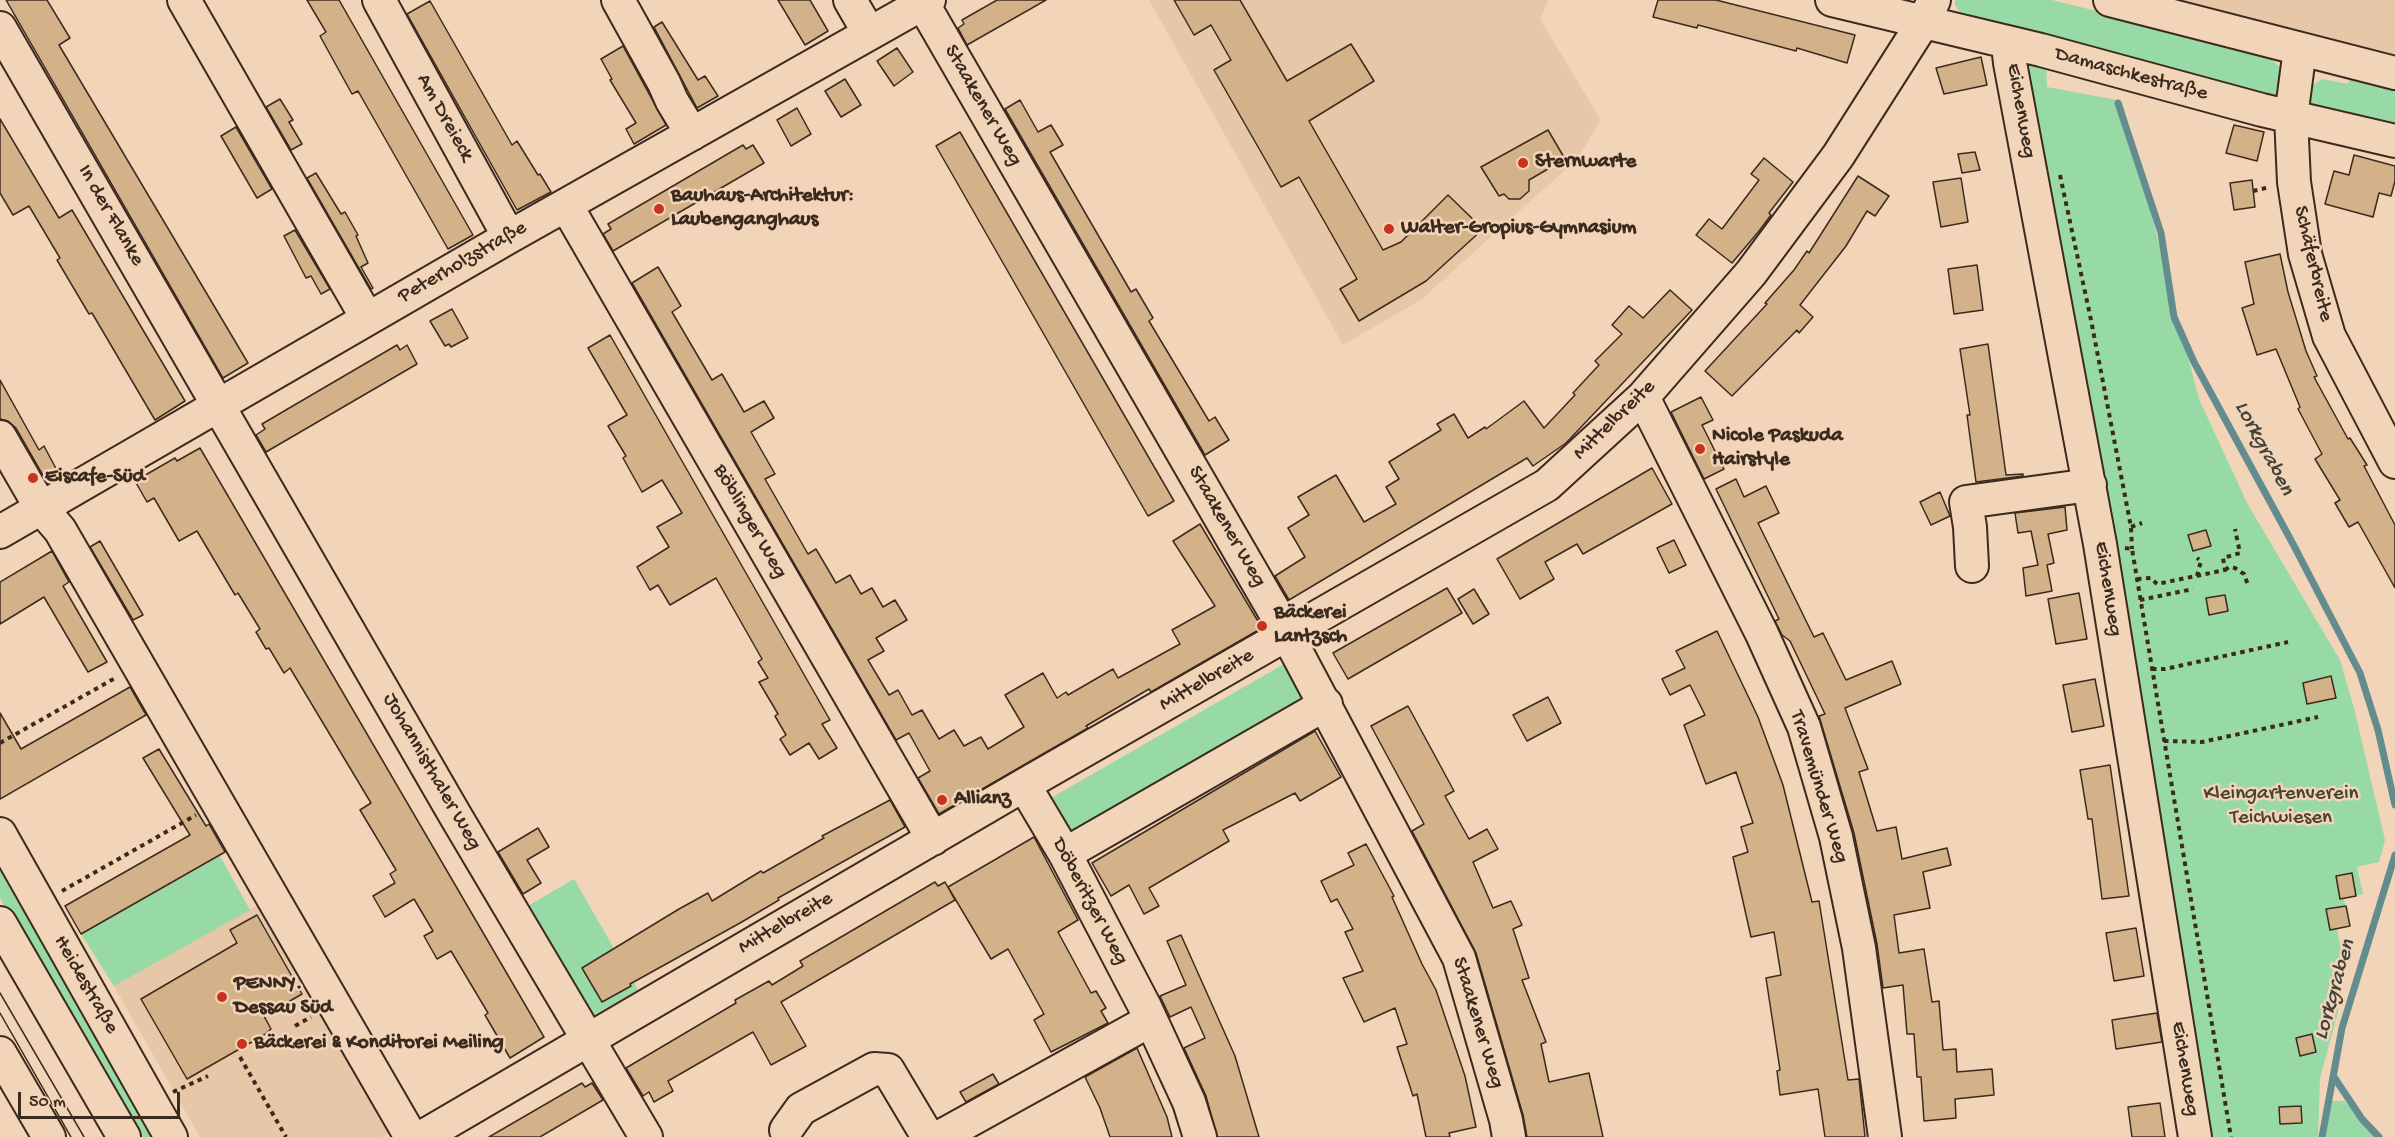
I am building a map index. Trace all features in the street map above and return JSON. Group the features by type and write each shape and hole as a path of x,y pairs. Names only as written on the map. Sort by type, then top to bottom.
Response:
{"street":[{"path":"184,0 367,318"},
{"name":"Am Dreieck","path":"379,0 509,237"},
{"path":"618,0 692,134"},
{"path":"850,0 869,33"},
{"name":"Damaschkestraße","path":"1832,0 1929,11 2008,44 2291,117 2395,141"},
{"path":"2110,0 2300,49 2393,64"},
{"name":"Peterholzstraße","path":"0,532 367,318 926,2"},
{"name":"Staakener Weg","path":"926,2 1288,635 1458,958 1509,1137"},
{"name":"Mittelbreite","path":"422,1137 1024,785 1547,484 1643,397 1751,273 1838,156 1929,11"},
{"name":"In der Flanke","path":"0,28 219,404"},
{"name":"Eichenweg","path":"2008,44 2090,485 2195,1137"},
{"name":"Schäferbreite","path":"2300,49 2291,117 2294,182 2306,254 2328,336 2395,462"},
{"name":"Böblinger Weg","path":"566,205 933,839"},
{"name":"Travemünder Weg","path":"1643,397 1762,634 1804,727 1836,837 1859,948 1885,1137"},
{"name":"Johannisthaler Weg","path":"219,404 449,805 646,1137"},
{"path":"0,438 41,508 60,530 411,1137"},
{"path":"1972,566 1970,527 1965,502 2090,485"},
{"path":"1065,854 1326,704"},
{"name":"Döberitzer Weg","path":"1024,785 1065,854 1151,1020 1189,1102 1200,1137"},
{"name":"Heidestraße","path":"0,834 171,1137"},
{"name":"Heidestraße","path":"0,923 124,1137"},
{"path":"937,1137 1151,1020"},
{"path":"0,1055 49,1137"},
{"path":"786,1130 801,1109 874,1070 888,1070 928,1137"}],"path":[{"path":"2059,172 2091,320 2131,527 2140,600 2231,1137"},
{"path":"2131,527 2142,523"},
{"path":"2225,570 2223,558 2240,553 2235,529"},
{"path":"2100,544 2132,549"},
{"path":"2197,558 2201,561 2197,576"},
{"path":"2137,579 2151,578 2157,584 2225,570 2229,567 2244,574 2248,585"},
{"path":"2140,600 2193,589"},
{"path":"2152,669 2165,669 2288,642"},
{"path":"0,743 138,665"},
{"path":"2164,741 2202,742 2318,717"},
{"path":"39,904 218,803"},
{"path":"240,1057 286,1137"},
{"path":"150,1100 208,1076"}],"shaded area":[{"name":"Walter-Gropius-Gymnasium","path":"1149,0 1548,0 1540,19 1601,120 1577,159 1422,299 1343,345"},
{"path":"2172,0 2395,0 2395,55"},
{"path":"265,901 399,1128 383,1137 200,1137 114,986"}],"green space":[{"path":"1955,0 2052,0 2265,53 2280,67 2282,87 2278,99 1968,22 1969,14 1960,12 1955,5"},
{"name":"Kleingartenverein Teichwiesen","path":"2017,55 2046,62 2047,87 2122,101 2199,399 2247,503 2340,660 2354,708 2385,840 2379,862 2357,867 2363,894 2344,898 2350,926 2337,929 2343,959 2336,960 2338,1012 2320,1078 2318,1137 2212,1137 2200,1134"},
{"path":"2350,77 2395,88 2395,133 2314,114 2307,99 2312,86 2322,79 2348,84"},
{"path":"1291,660 1315,703 1073,842 1049,799"},
{"path":"0,855 161,1137 133,1137 0,898"},
{"path":"220,856 250,910 114,986 81,934"},
{"path":"574,879 638,990 590,1017 528,906"},
{"path":"2327,1101 2344,1101 2380,1137 2325,1137"}],"building":[{"path":"6,0 47,0 70,38 59,45 248,363 223,378"},
{"path":"307,0 339,0 473,235 448,249 358,91 352,94 320,36 326,32"},
{"path":"778,0 810,0 828,31 805,45"},
{"path":"997,0 1046,0 967,45 958,28 964,24 962,20"},
{"path":"1174,0 1240,0 1287,81 1351,44 1374,81 1309,121 1383,250 1401,242 1448,195 1483,229 1426,281 1359,321 1340,289 1357,279 1299,177 1281,187 1214,70 1231,60 1211,25 1194,35"},
{"path":"1658,0 1716,0 1855,35 1847,63 1797,48 1796,51 1698,25 1697,28 1653,17"},
{"path":"430,1 512,145 517,141 551,192 517,210 407,14"},
{"path":"662,22 698,80 705,76 718,96 697,108 654,27"},
{"path":"623,46 666,125 634,144 626,129 636,123 610,80 612,79 601,59"},
{"path":"897,48 913,72 894,86 877,61"},
{"path":"1981,57 1987,85 1944,94 1936,68"},
{"path":"845,79 861,105 841,117 825,91"},
{"path":"280,99 293,120 289,122 302,144 291,150 266,107"},
{"path":"1020,100 1038,132 1051,125 1063,145 1050,152 1131,292 1136,289 1153,318 1149,321 1209,421 1215,417 1229,440 1205,455 1005,109"},
{"path":"797,108 811,134 791,146 777,120"},
{"path":"0,119 59,218 72,210 185,401 155,420 92,313 89,314 57,260 60,258 29,206 13,215 0,193"},
{"path":"2234,125 2264,132 2257,161 2226,153"},
{"path":"236,127 272,189 257,198 221,136"},
{"name":"Sternwarte","path":"1548,130 1565,159 1529,180 1529,191 1520,199 1509,199 1504,194 1499,196 1481,167"},
{"path":"960,132 1174,501 1148,516 936,146"},
{"name":"Bauhaus-Architektur: Laubenganghaus","path":"743,145 746,149 753,145 764,163 613,251 603,234 611,229 608,224"},
{"path":"1975,152 1980,170 1962,173 1958,154"},
{"path":"2354,155 2395,166 2395,181 2391,196 2379,193 2373,217 2325,204 2334,171 2349,175"},
{"path":"1764,158 1793,182 1769,213 1771,215 1759,231 1732,263 1696,235 1709,219 1722,229 1759,180 1751,174"},
{"path":"316,173 341,214 345,212 358,235 356,236 368,263 361,267 373,288 371,289 307,178"},
{"path":"1858,176 1889,196 1875,216 1867,211 1846,246 1800,305 1813,317 1799,333 1797,330 1732,396 1705,371 1767,304 1765,303 1794,270 1807,251 1809,253"},
{"path":"1961,178 1968,222 1941,227 1933,182"},
{"path":"2252,180 2255,207 2234,210 2230,183"},
{"path":"295,230 330,289 321,294 311,276 306,278 284,236"},
{"path":"2280,254 2288,292 2306,351 2317,376 2314,377 2348,439 2350,438 2367,465 2364,466 2395,525 2395,588 2358,522 2349,527 2335,503 2340,500 2315,459 2322,454 2298,409 2300,407 2276,349 2257,355 2242,308 2254,304 2245,262"},
{"path":"1977,265 1983,310 1954,314 1948,269"},
{"path":"658,267 681,306 672,312 712,380 722,374 744,412 764,401 774,418 751,432 775,474 765,479 808,554 816,549 836,583 850,575 861,594 872,588 883,607 895,600 907,620 876,638 884,651 868,660 889,695 898,690 912,715 922,710 939,739 954,730 964,746 981,737 988,749 1024,727 1005,695 1043,673 1057,698 1066,692 1068,695 1113,669 1118,678 1180,644 1172,630 1215,606 1173,541 1200,524 1262,628 1151,692 1149,689 1086,726 1088,728 939,814 918,778 930,771 909,733 896,740 632,283"},
{"path":"1670,290 1692,310 1566,443 1533,466 1527,458 1289,600 1275,576 1305,557 1288,528 1309,515 1298,497 1336,475 1364,522 1396,504 1386,487 1399,479 1389,462 1441,430 1437,424 1454,414 1468,438 1485,427 1486,429 1524,401 1544,428 1599,365 1595,361 1622,334 1612,325 1629,306 1643,318"},
{"path":"452,309 468,338 451,347 449,344 445,346 430,321"},
{"path":"610,335 830,720 822,724 837,748 819,759 809,743 790,755 780,739 786,735 775,716 778,714 759,682 768,678 758,662 762,659 716,578 670,605 658,585 650,590 637,567 669,547 657,527 682,513 662,480 642,492 623,458 626,456 608,426 627,415 588,348"},
{"path":"1988,344 2006,475 2023,474 2023,476 1976,482 1967,415 1970,415 1960,349"},
{"path":"397,345 400,350 407,345 417,364 266,452 256,435 265,429 262,424"},
{"path":"0,380 39,450 44,446 60,476 48,484 16,428 8,421 0,419"},
{"path":"1701,397 1713,420 1702,425 1724,469 1704,479 1671,412"},
{"path":"200,448 544,1037 510,1058 485,1015 488,1013 451,951 437,959 424,936 433,931 414,899 385,917 373,896 395,883 390,874 396,870 360,810 371,803 290,668 284,673 269,648 266,649 256,632 260,629 238,593 235,595 197,531 179,541 154,498 147,502 135,481 175,458 177,461"},
{"path":"1652,468 1672,504 1583,554 1577,544 1545,562 1554,579 1520,599 1497,559"},
{"path":"1736,479 1744,497 1766,486 1779,513 1758,523 1814,637 1823,633 1846,680 1892,661 1901,684 1845,708 1868,769 1859,772 1877,831 1896,827 1902,859 1947,848 1951,865 1923,872 1930,908 1894,915 1899,953 1924,949 1932,1002 1939,1001 1943,1050 1956,1049 1957,1072 1992,1069 1994,1095 1955,1099 1956,1118 1924,1121 1921,1077 1917,1077 1914,1034 1907,1034 1903,985 1883,988 1877,944 1854,833 1819,716 1825,714 1790,641 1782,635 1775,621 1779,619 1716,489"},
{"path":"1940,492 1950,516 1931,525 1920,502"},
{"path":"2065,507 2067,530 2048,534 2054,563 2047,565 2052,591 2026,596 2023,568 2038,565 2031,531 2018,533 2015,513"},
{"path":"2206,530 2211,546 2193,551 2188,535"},
{"path":"1674,540 1686,565 1669,573 1657,548"},
{"path":"100,541 143,615 133,620 90,547"},
{"path":"52,551 69,582 63,586 107,662 88,672 44,597 0,624 0,582"},
{"path":"1447,588 1462,613 1348,679 1333,653"},
{"path":"1474,589 1489,614 1473,624 1458,599"},
{"path":"2079,593 2087,639 2056,644 2048,599"},
{"path":"2225,595 2228,611 2209,615 2206,598"},
{"path":"1717,631 1758,717 1783,785 1812,902 1819,901 1848,1080 1859,1079 1865,1137 1825,1137 1818,1089 1780,1095 1777,1071 1780,1070 1766,978 1781,975 1774,932 1751,937 1733,857 1748,852 1741,827 1753,823 1736,772 1706,784 1684,725 1705,715 1690,685 1670,695 1662,679 1685,668 1676,651"},
{"path":"2331,676 2336,698 2307,704 2303,683"},
{"path":"2095,679 2104,726 2072,732 2063,685"},
{"path":"130,687 146,715 0,799 0,713 21,749"},
{"path":"1548,697 1561,723 1527,741 1513,715"},
{"path":"1408,706 1454,791 1445,796 1469,839 1487,829 1498,849 1473,862 1493,908 1511,901 1522,925 1513,929 1529,978 1522,980 1546,1042 1541,1044 1549,1082 1589,1073 1603,1137 1527,1137 1523,1115 1476,953 1412,831 1424,824 1371,726"},
{"path":"1315,731 1341,777 1300,801 1295,793 1223,830 1229,841 1149,888 1159,906 1144,914 1129,885 1111,896 1092,863"},
{"path":"159,749 206,826 209,824 225,852 81,934 65,906 190,835 143,758"},
{"path":"2110,765 2129,896 2102,899 2092,819 2088,819 2080,770"},
{"path":"890,800 905,827 778,898 779,900 602,1002 582,968 708,893 712,901 761,871 763,873 824,838 822,836"},
{"path":"538,828 549,847 527,860 541,883 523,894 498,852"},
{"path":"1034,837 1078,920 1058,932 1091,993 1096,991 1106,1008 1101,1011 1108,1023 1051,1052 1034,1020 1044,1014 1008,949 991,959 948,887"},
{"path":"1366,844 1394,896 1392,897 1436,990 1465,1076 1476,1127 1449,1133 1450,1137 1426,1137 1417,1094 1413,1096 1397,1047 1407,1044 1395,1008 1364,1022 1343,978 1363,971 1345,932 1353,929 1337,899 1331,902 1321,881 1354,865 1348,853"},
{"path":"2352,873 2356,896 2340,899 2336,876"},
{"path":"935,882 938,886 945,882 955,900 781,1002 806,1046 771,1065 753,1032 668,1081 673,1091 654,1102 649,1092 643,1096 626,1068 736,1003 735,1000 769,981 772,985 803,966 800,961"},
{"path":"2346,906 2350,926 2330,930 2326,909"},
{"name":"PENNY. Dessau Süd","path":"257,915 302,994 264,1016 271,1029 264,1035 187,1079 141,999 237,943 230,930"},
{"path":"2136,928 2144,976 2114,981 2106,933"},
{"path":"1181,935 1235,1056 1259,1137 1217,1137 1206,1096 1184,1048 1205,1038 1191,1007 1170,1017 1160,996 1186,985 1167,941"},
{"path":"2157,1013 2162,1042 2116,1049 2112,1020"},
{"path":"2312,1034 2316,1052 2300,1056 2296,1038"},
{"path":"1137,1048 1167,1117 1172,1137 1110,1137 1100,1108 1085,1077"},
{"path":"993,1074 999,1084 966,1102 960,1092"},
{"path":"582,1083 585,1087 592,1083 603,1100 540,1137 489,1137"},
{"path":"2160,1103 2165,1137 2132,1137 2128,1107"},
{"path":"2301,1106 2302,1123 2280,1124 2279,1107"}],"waterway":[{"name":"Lorkgraben","path":"2118,103 2161,233 2174,317 2194,362 2360,673 2378,730 2395,805"},
{"name":"Lorkgraben","path":"2322,1137 2342,1028 2395,855"},
{"path":"2334,1077 2362,1119 2379,1137"}],"tram line":[{"path":"0,993 84,1137"},
{"path":"0,1013 71,1137"}],"place":[{"name":"Sternwarte","path":"1523,163"},
{"name":"Bauhaus-Architektur: Laubenganghaus","path":"659,209"},
{"name":"Walter-Gropius-Gymnasium","path":"1389,229"},
{"name":"Nicole Paskuda Hairstyle","path":"1700,449"},
{"name":"Eiscafe-Süd","path":"33,478"},
{"name":"Bäckerei Lantzsch","path":"1262,626"},
{"name":"Allianz","path":"942,800"},
{"name":"PENNY. Dessau Süd","path":"222,997"},
{"name":"Bäckerei & Konditorei Meiling","path":"242,1044"}]}
